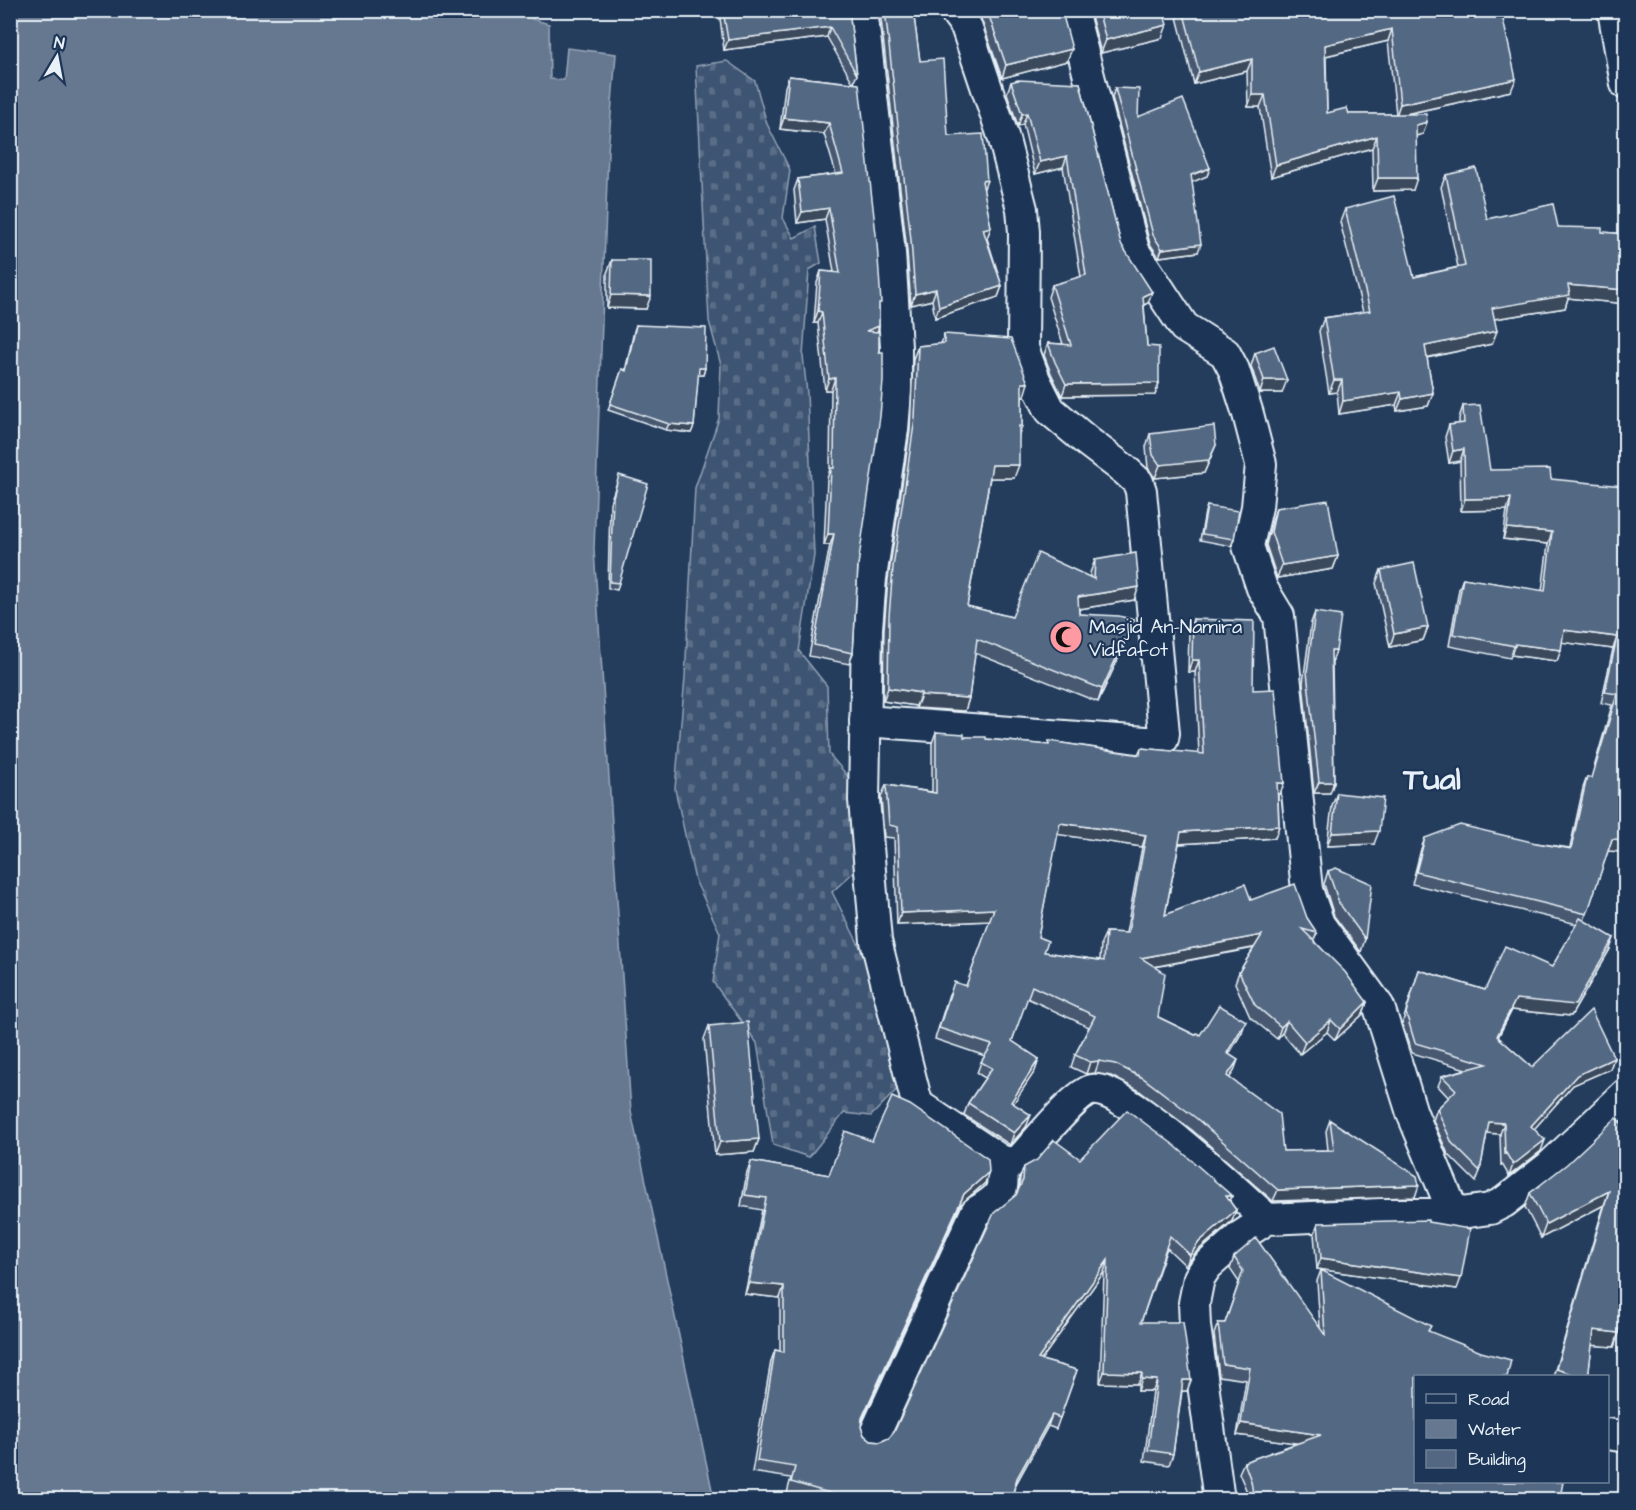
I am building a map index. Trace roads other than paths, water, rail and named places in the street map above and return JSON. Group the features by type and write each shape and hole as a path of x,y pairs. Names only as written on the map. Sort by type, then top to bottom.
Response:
{"street":[{"path":"862,10 890,253 896,347 893,429 871,578 864,800 876,941 918,1105 1000,1160 1009,1162 1020,1160 1077,1098 1090,1090 1102,1090 1117,1097 1177,1139 1267,1219"},
{"path":"865,721 1159,743 1164,733 1141,491 1138,482 1125,470 1050,410 1035,380 1023,348 1024,232 1022,209 1003,136 966,26 954,10"},
{"path":"1072,10 1134,251 1184,327 1225,353 1233,369 1248,414 1261,464 1257,507 1248,546 1262,588 1279,616 1307,890 1319,924 1379,1007 1412,1113 1454,1214"},
{"path":"1613,10 1626,84"},
{"path":"1219,1500 1195,1326 1194,1303 1199,1278 1207,1266 1241,1236 1267,1219 1380,1214 1454,1214 1490,1209 1504,1202 1550,1166 1626,1094"},
{"path":"874,1436 976,1212 1000,1194 1004,1179 1000,1160"},
{"path":"1609,1434 1626,1437"}],"water":[{"path":"10,11 532,11 532,19 549,24 550,79 564,80 567,48 616,54 608,151 594,550 631,1112 714,1499 11,1499"}],"place":[{"name":"Masjid An-Namira Vidfafot","path":"1066,637"}],"district":[{"name":"Tual","path":"1432,778"}]}
